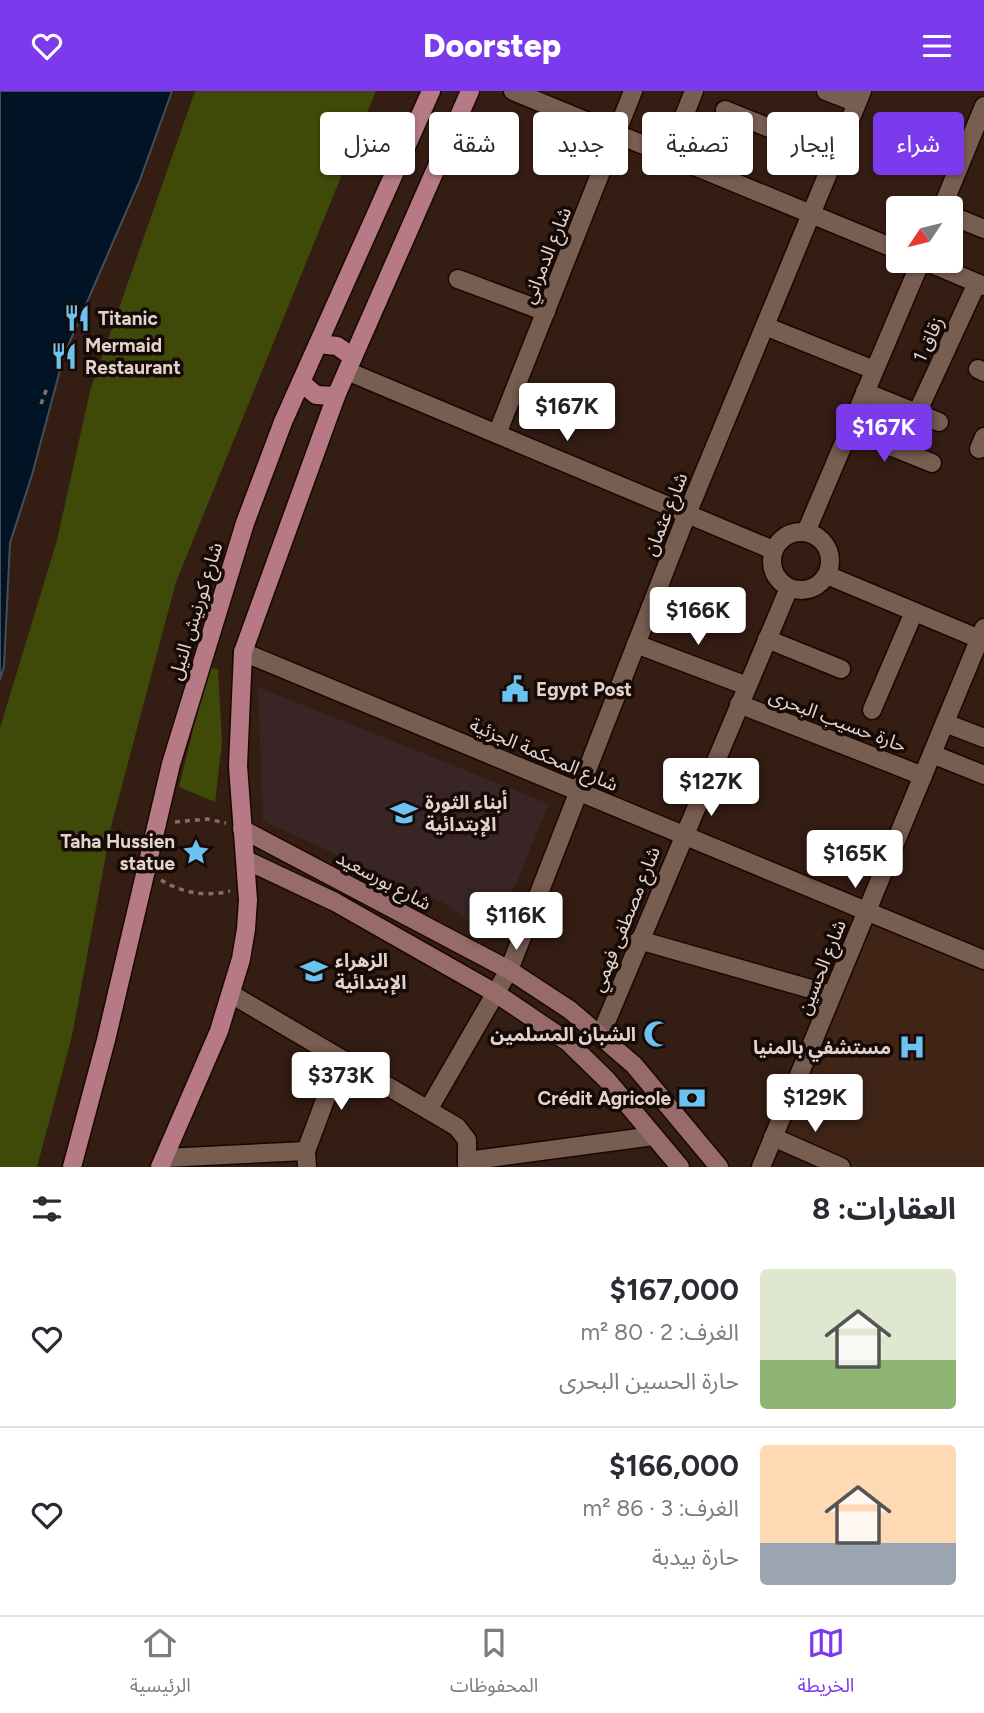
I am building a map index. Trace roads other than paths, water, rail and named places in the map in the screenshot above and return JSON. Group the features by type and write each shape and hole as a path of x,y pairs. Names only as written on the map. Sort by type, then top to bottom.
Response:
{"main road":[{"name":"شارع كورنيش النيل","path":"72,1167 106,1040 154,831 202,657 245,523 301,383 431,91"},
{"path":"162,1163 202,1074 231,994 246,929 246,860 238,766 243,652 335,396 470,91"},
{"path":"318,344 337,346 350,364"},
{"path":"301,383 316,395 335,396"},
{"name":"شارع بورسعيد","path":"242,829 509,970 601,1034 652,1085 719,1167"},
{"path":"246,860 335,902 497,994 568,1042 588,1060 680,1167"}],"street":[{"path":"513,91 563,112"},
{"name":"شارع الدمراني","path":"625,112 633,91"},
{"path":"686,112 694,91"},
{"path":"826,91 859,97"},
{"path":"949,196 976,149 984,106"},
{"path":"725,110 767,127"},
{"name":"شارع الدمراني","path":"497,434 600,175"},
{"path":"714,175 886,245"},
{"name":"شارع عثمان","path":"428,1110 509,970 687,514 828,175"},
{"path":"963,220 984,229"},
{"path":"806,532 918,273"},
{"path":"953,273 980,284"},
{"path":"458,278 546,312"},
{"name":"زقاق 1","path":"917,413 980,284"},
{"path":"765,327 874,370"},
{"path":"350,364 497,434 773,549"},
{"path":"865,392 939,422"},
{"path":"850,430 932,463"},
{"path":"806,532 819,537 827,548 830,562 827,575 811,589 789,588 774,572 771,561 773,549 786,534 806,532"},
{"path":"827,575 914,612 982,636"},
{"name":"شارع مصطفى فهمي","path":"601,1034 682,835 789,588"},
{"path":"872,710 914,612"},
{"name":"شارع الحسين","path":"761,1167 982,636"},
{"path":"767,639 841,669"},
{"path":"636,644 747,686"},
{"name":"شارع المحكمة الجزئية","path":"243,652 984,960"},
{"name":"حارة حسيب البحرى","path":"739,704 923,775"},
{"path":"945,723 984,738"},
{"path":"932,754 984,775"},
{"path":"639,940 832,995"},
{"path":"231,994 340,1061 464,1132 467,1164 654,1136"},
{"path":"162,1163 306,1159 340,1061"},
{"path":"773,1137 841,1167"}],"water":[{"path":"0,91 172,91 140,180 64,355 32,475 10,543 4,666 0,680"}],"place":[{"name":"Titanic","path":"77,318"},
{"name":"Mermaid Restaurant","path":"64,356"},
{"name":"Egypt Post","path":"515,689"},
{"name":"أبناء الثورة الإبتدائية","path":"404,813"},
{"name":"Taha Hussien statue","path":"196,852"},
{"name":"الزهراء الإبتدائية","path":"314,971"},
{"name":"الشبان المسلمين","path":"657,1034"},
{"name":"مستشفي بالمنيا","path":"912,1047"},
{"name":"Crédit Agricole","path":"692,1098"}]}
